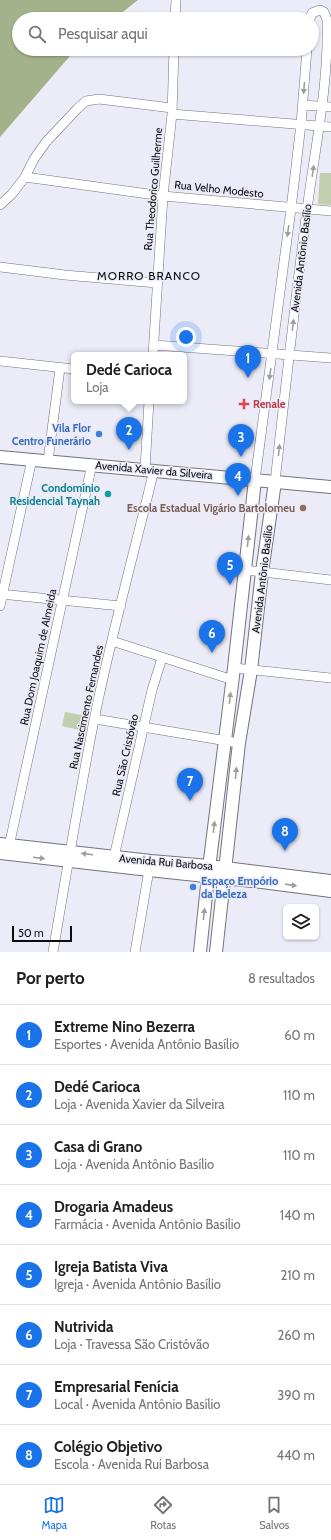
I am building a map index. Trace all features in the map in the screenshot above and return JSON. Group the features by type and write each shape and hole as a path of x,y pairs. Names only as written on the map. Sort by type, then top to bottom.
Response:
{"main road":[{"name":"Avenida Xavier da Silveira","path":"0,457 48,460 331,487"},
{"name":"Avenida Antônio Basílio","path":"200,952 208,871 225,741 255,480"},
{"name":"Avenida Antônio Basílio","path":"216,952 239,743 251,670 262,572 275,482"},
{"name":"Avenida Rui Barbosa","path":"4,849 69,857 149,870 225,872 331,881"},
{"name":"Avenida Rui Barbosa","path":"69,857 114,857 208,871"},
{"name":"Avenida Rui Barbosa","path":"225,872 331,891"}],"street":[{"path":"175,12 176,0"},
{"name":"Avenida Antônio Basílio","path":"275,482 307,210 319,126 326,107 328,40 327,20 324,12 320,10 315,12"},
{"name":"Rua Theodorico Guilherme","path":"153,352 163,196 172,111 174,56"},
{"name":"Avenida Antônio Basílio","path":"255,480 273,354 278,298 291,208 303,105 306,56"},
{"path":"0,205 12,194 25,177 34,159 46,142 83,102 92,99 105,99 172,111 331,127"},
{"path":"303,105 326,107"},
{"name":"Rua Velho Modesto","path":"25,177 163,196 307,210"},
{"path":"307,210 331,211"},
{"path":"0,267 65,275 158,283"},
{"path":"154,345 331,358"},
{"path":"0,362 71,369"},
{"path":"48,460 60,368"},
{"path":"149,404 150,470"},
{"path":"0,606 32,459"},
{"name":"Rua Dom Joaquim de Almeida","path":"4,849 62,601 92,464"},
{"name":"Rua Nascimento Fernandes","path":"53,952 95,719 150,470"},
{"path":"245,570 331,580"},
{"path":"2,594 121,606"},
{"path":"112,641 162,658 233,674 251,670 331,678"},
{"name":"Rua São Cristóvão","path":"114,857 152,690 162,658"},
{"path":"95,719 239,743"},
{"path":"135,952 149,870"}],"green space":[{"path":"0,0 138,0 123,12 12,12 12,56 70,56 0,137"},
{"path":"320,173 331,173 331,205 318,204"},
{"path":"65,712 87,716 83,731 62,726"}],"place":[{"name":"Extreme Nino Bezerra","path":"248,378"},
{"name":"Renale","path":"244,404"},
{"name":"Vila Flor Centro Funerário","path":"99,434"},
{"name":"Dedé Carioca","path":"129,450"},
{"name":"Casa di Grano","path":"241,457"},
{"name":"Condomínio Residencial Taynah","path":"108,494"},
{"name":"Drogaria Amadeus","path":"238,496"},
{"name":"Escola Estadual Vigário Bartolomeu","path":"303,508"},
{"name":"Igreja Batista Viva","path":"230,585"},
{"name":"Nutrivida","path":"212,653"},
{"name":"Empresarial Fenícia","path":"190,801"},
{"name":"Colégio Objetivo","path":"285,851"},
{"name":"Espaço Empório da Beleza","path":"193,887"}],"district":[{"name":"MORRO BRANCO","path":"149,276"}]}
